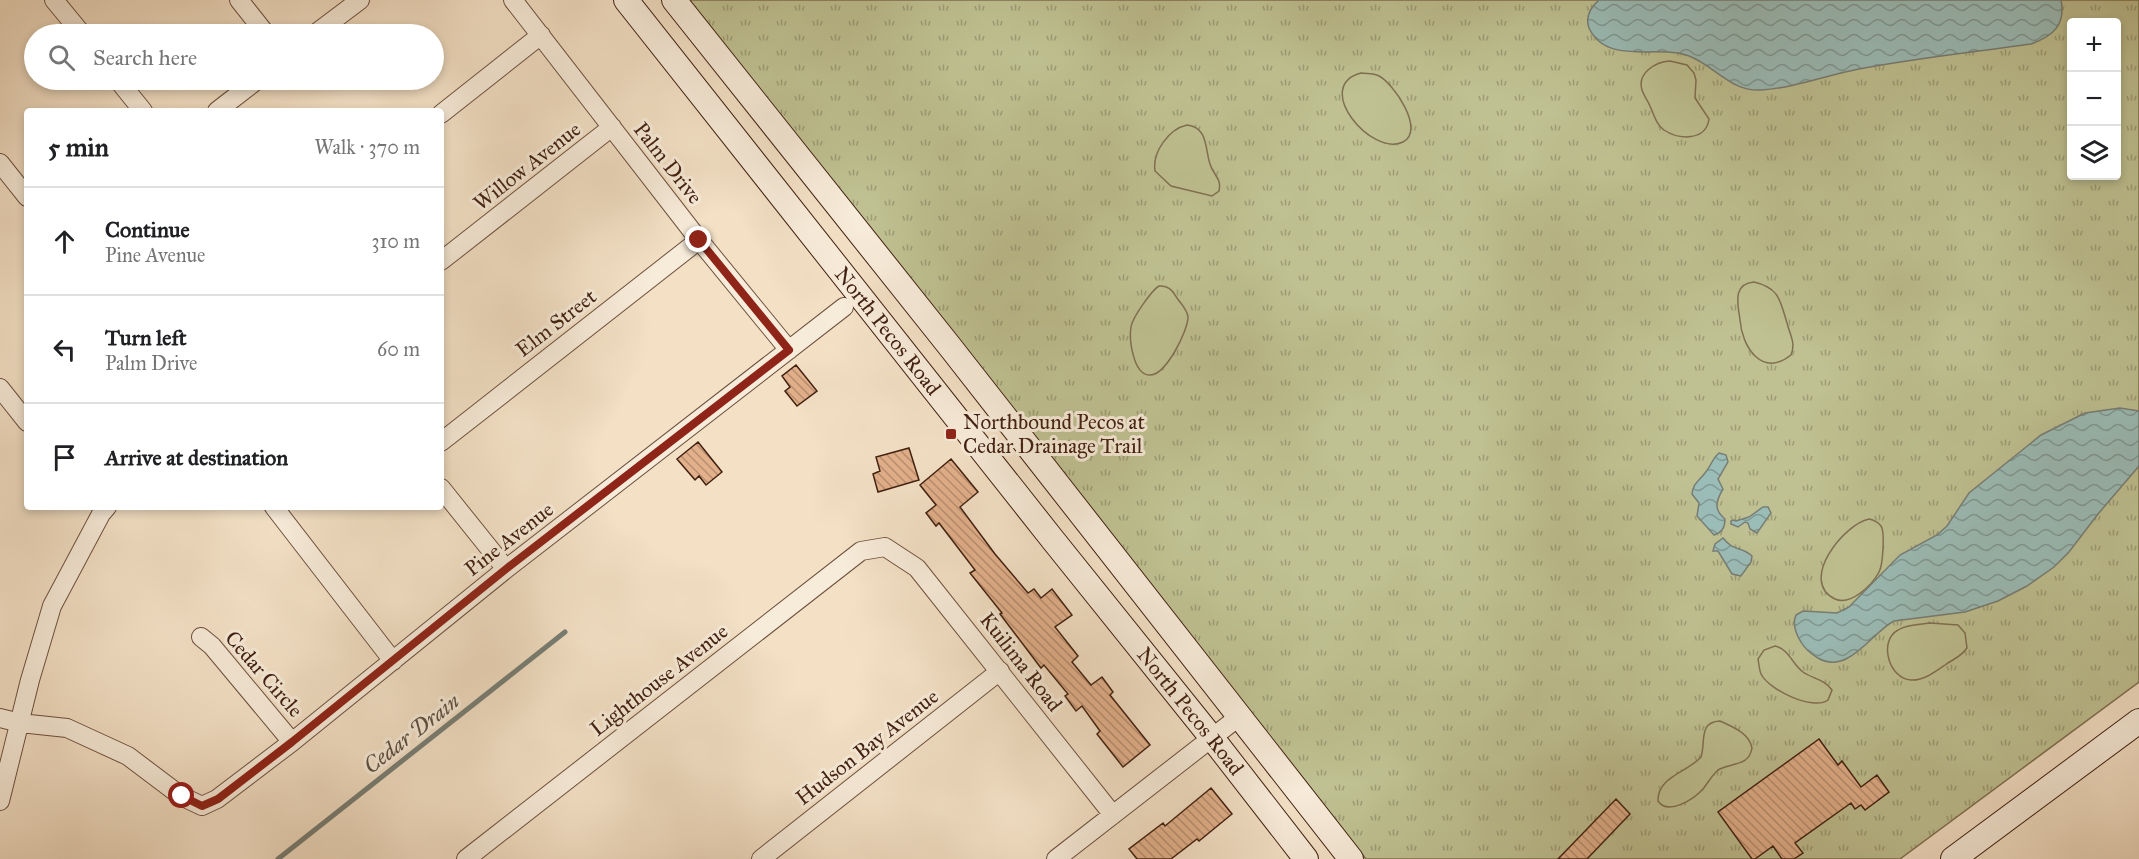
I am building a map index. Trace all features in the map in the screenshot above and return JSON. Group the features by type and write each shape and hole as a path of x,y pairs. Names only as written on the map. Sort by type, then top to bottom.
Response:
{"main road":[{"name":"North Pecos Road","path":"626,0 1306,859"},
{"name":"North Pecos Road","path":"674,0 1351,859"},
{"path":"1953,859 2139,721"}],"street":[{"path":"54,0 74,24"},
{"path":"239,0 259,24"},
{"path":"328,24 360,0"},
{"name":"Palm Drive","path":"513,0 699,240 789,350"},
{"path":"444,112 541,35"},
{"path":"126,90 141,108"},
{"path":"221,108 244,90"},
{"name":"Willow Avenue","path":"444,259 612,128"},
{"path":"0,164 24,193"},
{"name":"Elm Street","path":"444,440 699,240"},
{"name":"Pine Avenue","path":"20,723 67,728 128,756 182,796 202,806 218,799 506,569 844,307"},
{"path":"0,388 24,418"},
{"path":"444,492 506,569"},
{"path":"0,801 52,606 100,510"},
{"path":"276,510 393,661"},
{"name":"Kuilima Road","path":"885,547 917,568 1113,814"},
{"name":"Lighthouse Avenue","path":"466,859 861,551 885,547"},
{"name":"Cedar Circle","path":"201,637 212,646 292,742"},
{"name":"Hudson Bay Avenue","path":"761,859 1000,671"},
{"path":"1056,859 1240,716"},
{"path":"0,718 20,723"}],"green space":[{"path":"687,0 2139,0 2139,682 1900,859 1366,859"},
{"path":"1670,61 1687,65 1694,73 1695,98 1709,119 1707,126 1697,135 1677,136 1661,128 1642,90 1642,78 1648,70 1653,66"},
{"path":"1361,73 1379,76 1399,97 1405,107 1411,128 1409,136 1403,142 1390,144 1376,139 1352,118 1344,104 1342,91 1347,80"},
{"path":"1187,125 1199,130 1205,140 1211,168 1219,183 1219,191 1212,196 1171,186 1155,171 1156,156 1163,142 1174,131"},
{"path":"1754,282 1774,292 1783,308 1793,347 1791,355 1781,361 1771,363 1763,361 1749,349 1745,340 1738,308 1738,296 1742,287"},
{"path":"1159,286 1165,286 1171,290 1188,317 1180,342 1168,361 1162,369 1149,375 1139,369 1133,355 1131,327 1143,305"},
{"path":"1869,519 1879,523 1882,529 1882,556 1879,572 1866,588 1854,597 1848,600 1835,599 1825,591 1821,580 1823,567 1829,554 1848,531"},
{"path":"1930,623 1958,625 1965,633 1967,648 1960,656 1929,676 1915,680 1903,678 1892,667 1888,642 1898,630"},
{"path":"1775,646 1784,650 1803,672 1829,686 1832,690 1828,700 1821,703 1802,701 1782,692 1766,680 1761,674 1758,659 1764,650"},
{"path":"1720,721 1740,731 1748,738 1752,748 1750,754 1739,763 1718,770 1694,797 1674,806 1662,805 1658,801 1662,786 1701,757 1704,734 1708,725"}],"water":[{"path":"1599,0 2061,0 2062,16 2060,23 2051,33 2031,44 1880,65 1786,87 1750,90 1732,83 1689,56 1676,53 1634,52 1608,47 1597,40 1588,24 1589,12"},
{"path":"2120,408 2139,411 2139,466 2069,552 2054,567 2027,586 1998,601 1965,612 1894,621 1859,650 1839,661 1829,662 1818,658 1804,647 1795,629 1796,615 1803,611 1837,613 1849,607 1900,555 1937,535 1947,526 1969,493 2041,435 2085,413"},
{"path":"1719,453 1726,455 1728,462 1718,479 1723,489 1717,501 1717,508 1725,522 1721,531 1714,535 1697,516 1699,503 1692,494 1695,485"},
{"path":"1763,507 1768,507 1771,513 1757,533 1750,529 1748,523 1745,522 1738,527 1731,524 1731,521 1749,517"},
{"path":"1723,538 1752,556 1751,562 1741,576 1732,574 1718,551 1713,551 1715,544"}],"building":[{"path":"796,365 817,391 797,406 785,391 790,387 782,376"},
{"path":"698,442 722,472 706,485 699,476 695,480 677,459"},
{"path":"909,448 919,480 878,492 873,474 880,471 876,457"},
{"path":"951,459 978,492 960,507 1028,593 1034,589 1041,598 1052,589 1072,615 1055,627 1078,656 1072,662 1091,685 1102,677 1113,692 1110,695 1150,745 1123,767 1097,734 1100,731 1082,706 1076,711 1065,696 1068,694 1044,665 1041,668 970,573 975,570 939,523 936,526 926,513 936,505 920,485"},
{"path":"1819,739 1838,765 1842,761 1861,787 1877,775 1889,792 1865,810 1861,805 1855,809 1851,803 1795,843 1803,853 1794,859 1782,859 1773,846 1752,859 1718,812"},
{"path":"1211,788 1232,814 1199,841 1197,839 1171,859 1137,859 1129,849 1163,823 1165,826"},
{"path":"1616,799 1630,814 1587,859 1558,859"}],"waterway":[{"name":"Cedar Drain","path":"278,859 565,632"}],"place":[{"name":"Northbound Pecos at Cedar Drainage Trail","path":"951,434"}],"route":[{"path":"182,796 202,806 218,799 506,569 789,350 699,240"}]}
